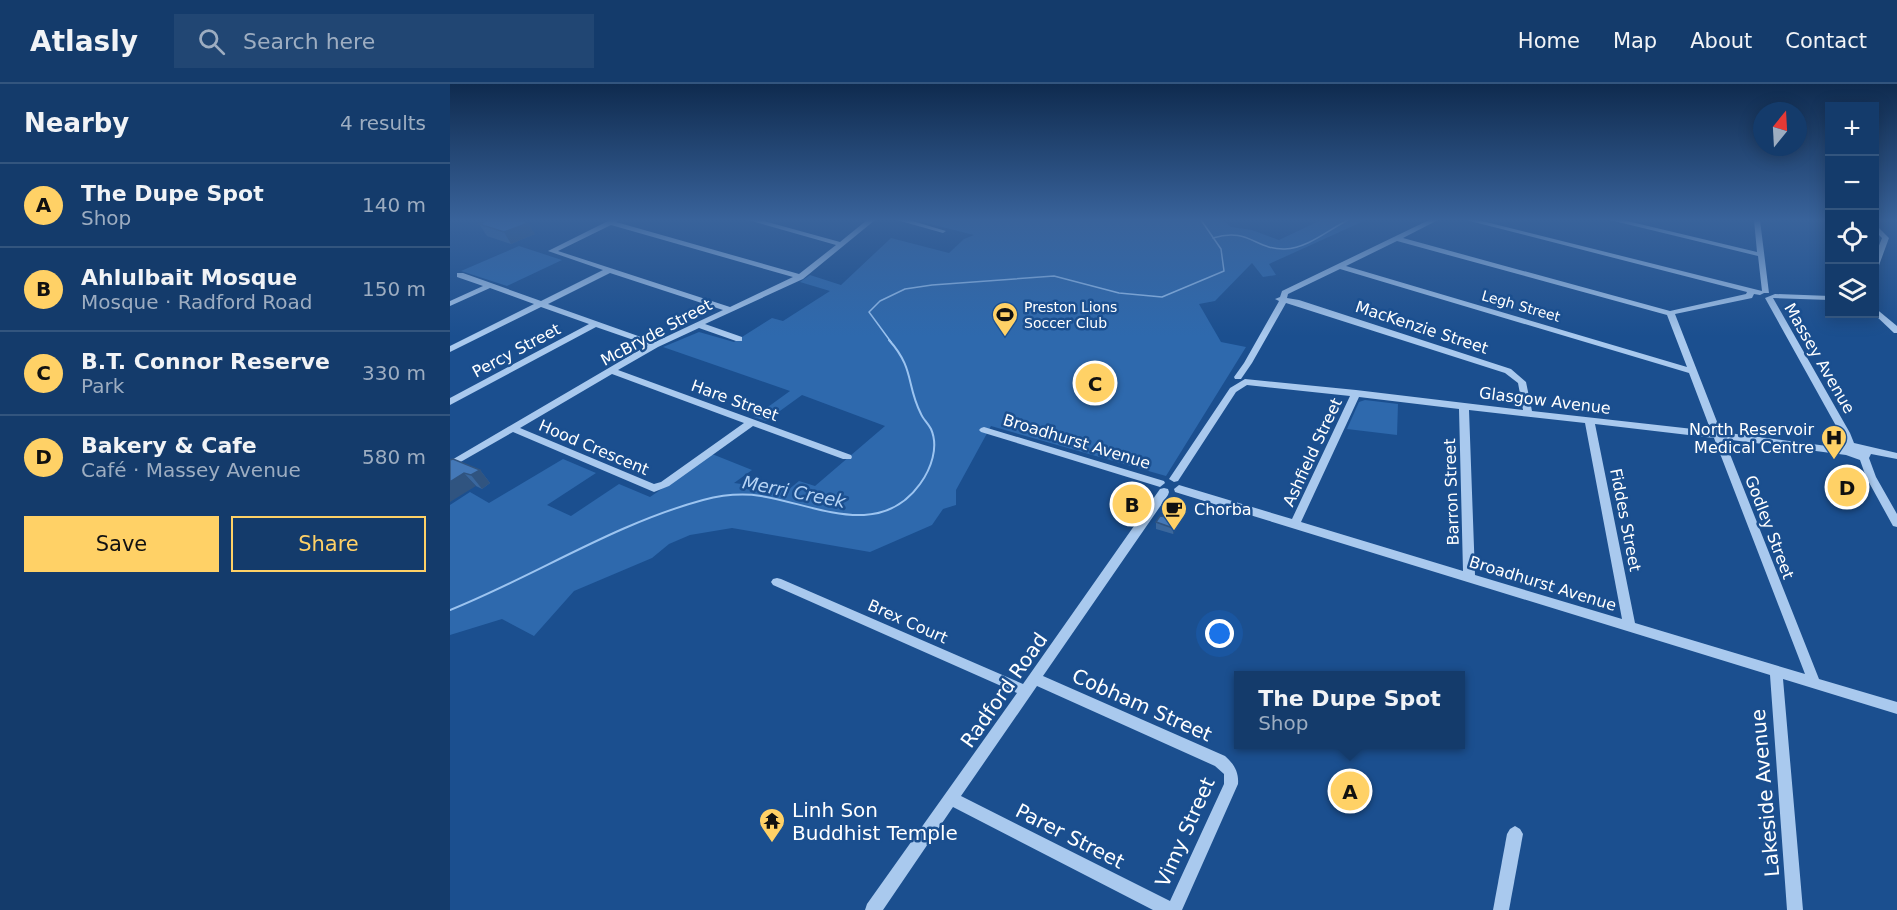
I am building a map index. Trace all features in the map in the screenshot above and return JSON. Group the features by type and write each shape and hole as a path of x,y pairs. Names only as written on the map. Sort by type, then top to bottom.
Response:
{"street":[{"path":"572,259 731,310"},
{"path":"738,259 800,277"},
{"name":"McBryde Street","path":"450,465 656,345 800,277 824,259"},
{"path":"1162,487 1174,492 1176,484 1233,390 1244,379 1248,363 1285,293 1359,259"},
{"path":"1470,259 1670,313 1757,293"},
{"path":"1621,259 1757,293 1825,298"},
{"name":"Massey Avenue","path":"1761,259 1757,293 1857,451 1897,524"},
{"name":"Legh Street","path":"1342,267 1692,371"},
{"path":"450,349 610,270"},
{"path":"460,275 656,345"},
{"path":"450,304 489,286"},
{"name":"MacKenzie Street","path":"1281,299 1508,371 1522,382 1528,413"},
{"name":"Godley Street","path":"1670,313 1815,684"},
{"path":"1879,313 1897,331"},
{"name":"Percy Street","path":"450,402 595,324"},
{"path":"699,325 740,339"},
{"name":"Hare Street","path":"612,371 847,457"},
{"name":"Glasgow Avenue","path":"1244,379 1857,451"},
{"name":"Ashfield Street","path":"1295,524 1356,393"},
{"name":"Barron Street","path":"1464,406 1469,577"},
{"name":"Fiddes Street","path":"1589,420 1630,627"},
{"name":"Hood Crescent","path":"513,429 654,488 665,484 752,422"},
{"name":"Broadhurst Avenue","path":"984,430 1162,487"},
{"name":"Broadhurst Avenue","path":"1176,484 1295,524 1897,708"},
{"name":"Radford Road","path":"873,910 1035,679 1162,487"},
{"name":"Brex Court","path":"777,582 1026,691"},
{"name":"Lakeside Avenue","path":"1776,672 1796,910"},
{"name":"Cobham Street","path":"1035,679 1220,761 1230,771"},
{"name":"Vimy Street","path":"1172,910 1231,784 1230,771"},
{"name":"Parer Street","path":"952,799 1172,910"},
{"path":"1501,910 1515,834"}],"shaded area":[{"path":"490,259 562,260 507,286 461,271"},
{"path":"869,259 1281,259 1269,264 1276,275 1263,277 1252,263 1215,301 1199,304 1221,342 1246,347 1166,476 991,426 956,490 956,505 943,509 932,525 870,552 732,528 690,535 669,544 652,558 574,591 534,636 502,619 450,635 450,505 470,492 489,503 563,459 596,473 547,505 571,516 619,484 650,497 712,454 752,470 734,483 788,490 799,481 815,486 885,426 802,395 766,421 754,417 790,391 663,347 699,332 734,342 772,318 783,321 830,291 800,282 810,275 841,285"},
{"path":"1365,400 1398,404 1397,435 1347,429 1359,402"}],"building":[{"path":"453,459 480,470 471,475 464,473 450,482 450,460"},
{"path":"1130,483 1144,488 1128,511 1113,507"},
{"path":"1160,516 1175,518 1174,520 1177,521 1173,528 1156,522"}],"waterway":[{"name":"Merri Creek","path":"891,342 869,312 880,301 905,289 1054,276 1119,293 1162,297 1224,271 1222,259"},
{"name":"Merri Creek","path":"450,610 606,536 670,510 710,498 754,495 825,511 867,515 886,511 904,501 920,484 927,472 933,458 934,443 931,429 916,404 907,369 889,340"}],"place":[{"name":"Preston Lions Soccer Club","path":"1005,338"},
{"name":"B.T. Connor Reserve","path":"1095,383"},
{"name":"North Reservoir Medical Centre","path":"1834,461"},
{"name":"Bakery & Cafe","path":"1847,487"},
{"name":"Ahlulbait Mosque","path":"1132,504"},
{"name":"Chorba","path":"1174,532"},
{"name":"The Dupe Spot","path":"1350,791"},
{"name":"Linh Son Buddhist Temple","path":"772,844"}]}
